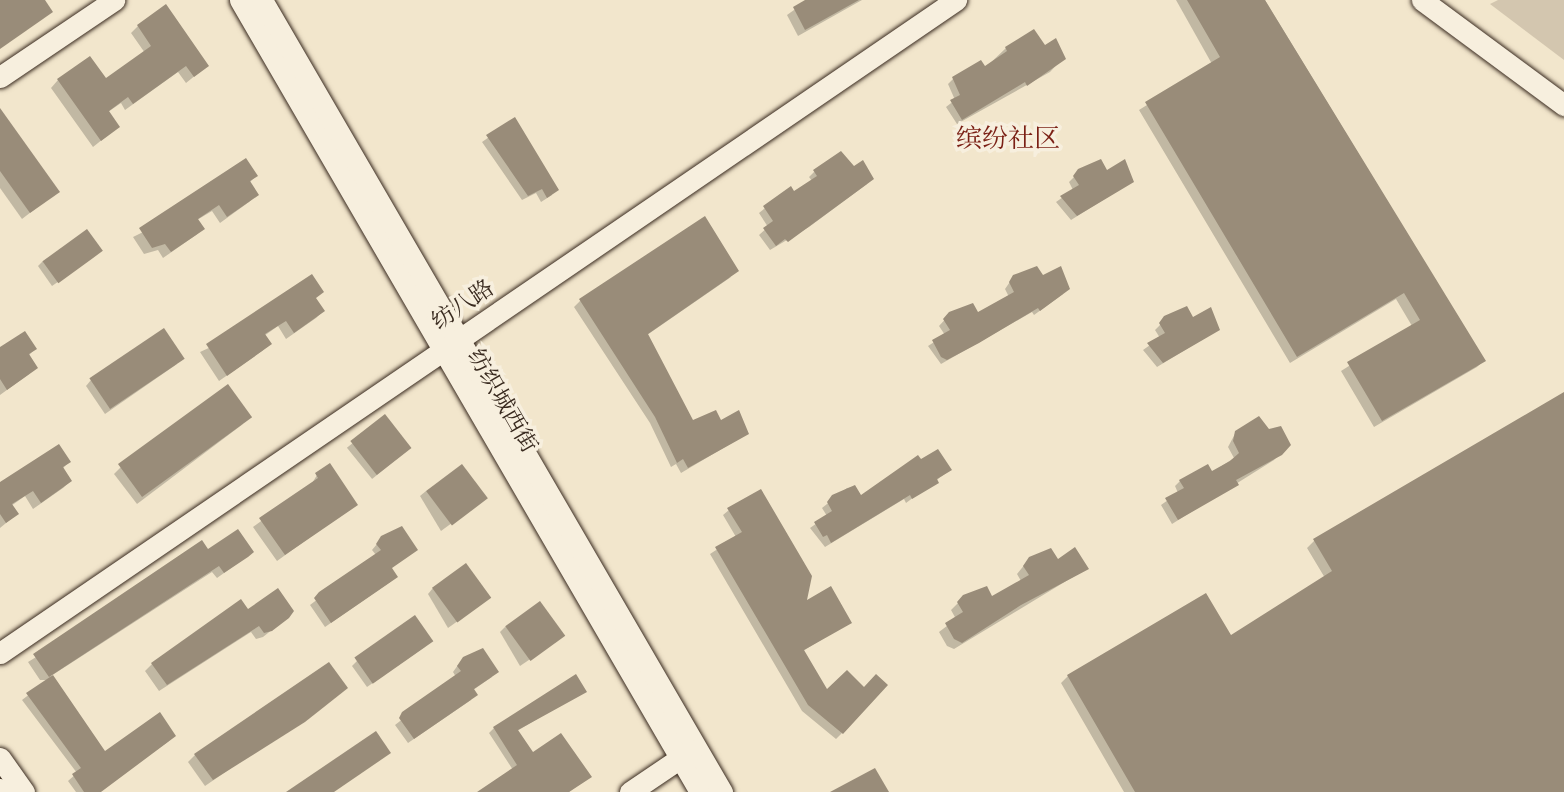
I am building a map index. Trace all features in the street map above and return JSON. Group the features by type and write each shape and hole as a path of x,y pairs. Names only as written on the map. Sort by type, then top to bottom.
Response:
{"street":[{"path":"0,77 114,0"},
{"name":"纺织城西街","path":"240,0 451,345 689,752 722,792"},
{"name":"纺织城西街","path":"262,0 451,345"},
{"name":"纺八路","path":"0,653 956,0"},
{"path":"1422,0 1564,105"},
{"path":"630,792 689,752"},
{"name":"纺织城西街","path":"689,752 700,792"},
{"path":"0,758 24,792"}],"shaded area":[{"path":"1498,0 1564,0 1564,60 1490,4"}],"building":[{"path":"0,0 45,0 53,12 0,49"},
{"path":"805,0 859,0 805,30 793,7"},
{"path":"1187,0 1265,0 1486,361 1382,421 1347,362 1420,320 1404,293 1297,357 1145,102 1220,57"},
{"path":"166,4 209,66 194,77 186,66 133,104 128,97 109,111 120,127 101,141 57,79 90,56 106,78 151,46 137,25"},
{"path":"1034,29 1045,45 1056,38 1066,59 1027,86 1025,82 962,120 950,100 960,95 952,77 981,60 985,66 1007,51 1005,47"},
{"path":"0,108 60,192 30,213 0,171"},
{"path":"515,117 559,190 547,198 542,189 528,196 486,135"},
{"path":"841,151 854,166 863,160 874,179 788,242 785,239 776,246 763,228 773,221 763,206 791,186 794,191 817,176 813,170"},
{"path":"246,158 258,176 250,181 259,195 227,217 219,205 198,219 205,229 171,252 165,244 152,248 139,228"},
{"path":"1101,159 1107,170 1125,159 1134,182 1077,216 1060,196 1079,185 1073,176 1078,169"},
{"path":"705,216 739,271 648,334 693,420 716,410 721,420 739,410 749,434 688,468 683,459 677,463 655,417 579,299"},
{"path":"87,229 103,251 58,283 43,261"},
{"path":"1037,266 1043,275 1061,266 1070,289 1040,311 1038,308 947,360 941,357 932,340 950,330 943,319 949,312 973,303 978,312 1014,292 1009,282 1013,275"},
{"path":"312,274 324,292 316,298 325,311 294,333 286,321 265,334 272,344 227,376 206,344"},
{"path":"1187,306 1193,317 1211,307 1220,330 1163,363 1147,343 1165,333 1159,323 1164,316"},
{"path":"164,328 185,359 110,409 89,378"},
{"path":"25,331 37,349 29,354 38,368 7,390 0,379 0,347"},
{"path":"228,384 252,417 142,497 118,464"},
{"path":"1564,392 1564,792 1135,792 1067,675 1206,593 1231,635 1332,571 1313,539"},
{"path":"385,414 411,448 377,475 350,441"},
{"path":"1259,416 1269,429 1281,426 1291,445 1282,455 1236,480 1239,485 1178,520 1165,498 1184,488 1179,480 1208,464 1212,471 1230,461 1239,453 1233,441 1235,431"},
{"path":"59,444 71,462 63,467 72,481 41,503 33,491 12,504 19,514 6,523 0,514 0,482"},
{"path":"938,449 952,470 937,479 939,483 912,499 910,495 831,543 827,535 823,537 814,522 832,511 827,502 832,495 855,485 861,495 918,455 921,459"},
{"path":"330,463 358,505 285,555 259,518 318,478 315,473"},
{"path":"462,464 488,498 452,525 426,491"},
{"path":"761,489 812,576 807,600 831,586 852,623 804,650 827,689 847,670 864,687 876,674 888,685 843,734 808,705 715,547 742,532 727,508"},
{"path":"402,526 418,550 392,568 398,577 331,623 314,598 381,550 376,544 381,536"},
{"path":"238,529 254,552 224,573 219,566 49,677 33,654 202,540 208,549"},
{"path":"1075,547 1089,569 1021,605 962,643 954,639 945,623 963,612 957,602 963,595 987,586 992,596 1029,575 1023,566 1029,557 1051,548 1058,559"},
{"path":"466,563 491,598 457,622 432,588"},
{"path":"278,588 294,611 272,631 264,633 259,626 167,685 151,663 241,599 248,609"},
{"path":"540,601 565,636 530,661 505,626"},
{"path":"415,615 433,641 373,684 354,657"},
{"path":"483,648 499,672 474,689 478,695 414,739 399,718 402,712 461,671 457,666 463,657"},
{"path":"329,662 348,688 305,722 213,780 194,754"},
{"path":"576,674 587,692 518,730 533,752 561,733 592,777 569,792 477,792 517,765 493,727"},
{"path":"53,675 105,751 160,712 176,736 101,792 84,792 72,774 81,768 26,693"},
{"path":"376,731 391,753 334,792 286,792"},
{"path":"875,768 889,792 830,792"}],"district":[{"name":"缤纷社区","path":"1008,139"}]}
